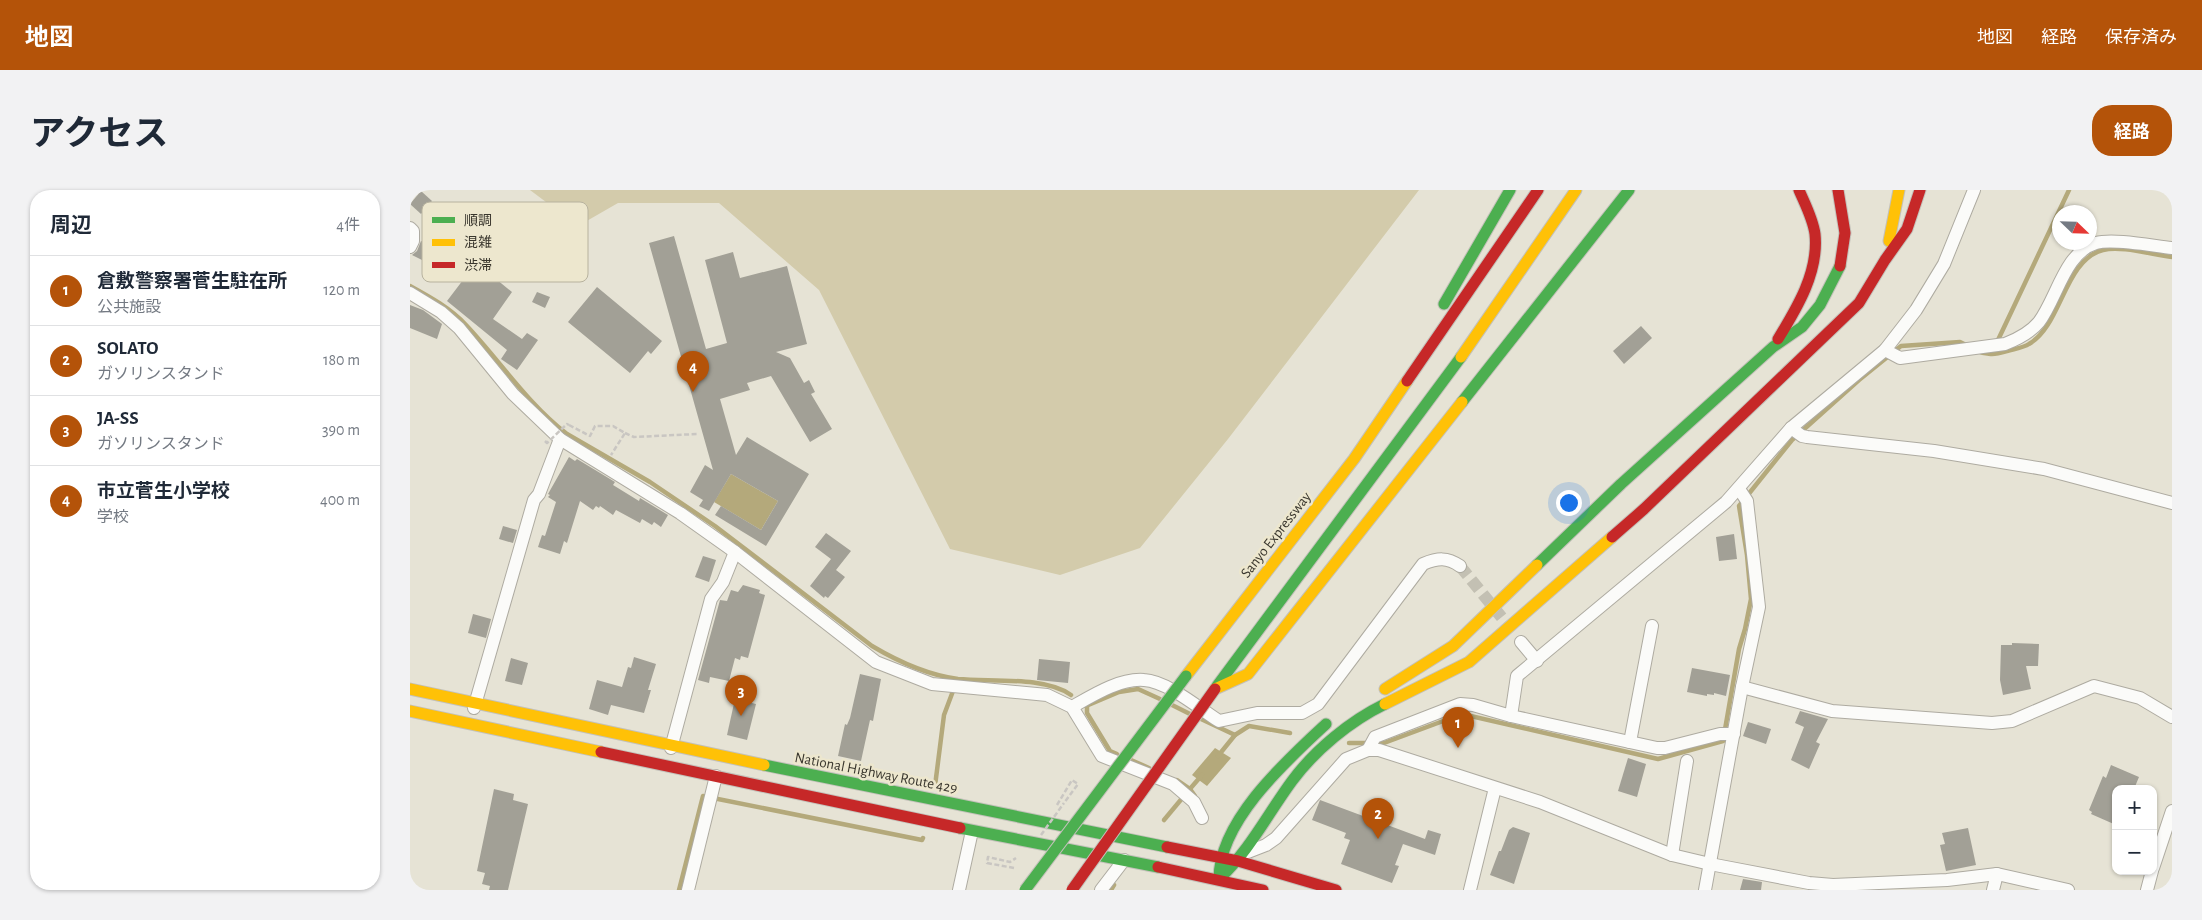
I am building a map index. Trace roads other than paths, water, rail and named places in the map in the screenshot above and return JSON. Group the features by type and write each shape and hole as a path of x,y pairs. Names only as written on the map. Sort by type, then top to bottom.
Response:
{"highway":[{"path":"1354,459 1510,190"},
{"name":"Sanyo Expressway","path":"1025,890 1186,676 1354,459 1538,190"},
{"path":"1072,890 1215,689 1388,459 1484,325 1576,190"},
{"path":"1215,689 1248,674 1629,190"},
{"path":"1773,347 1791,316 1815,262 1815,233 1799,190"},
{"path":"1378,693 1453,646 1621,484 1773,347 1802,327 1820,306 1838,270 1845,233 1838,190"},
{"path":"1885,260 1900,190"},
{"path":"1217,884 1240,857 1293,780 1315,756 1344,730 1369,712 1469,662 1644,509 1819,343 1859,303 1885,260 1908,229 1920,190"},
{"name":"National Highway Route 429","path":"410,689 810,775 1220,857 1240,857 1336,890"},
{"path":"410,711 972,831 1124,860 1217,884 1263,890"},
{"path":"1217,884 1220,857 1238,826 1277,771 1303,745 1338,716"}],"street":[{"path":"1511,716 1517,676 1726,502 1743,494 1796,431 1890,353 1944,264 1974,190"},
{"path":"410,228 413,231 413,241 410,247"},
{"path":"1890,353 1972,348 2005,344 2019,339 2040,321 2080,251 2096,243 2111,242 2172,248"},
{"path":"410,293 441,312 459,328 513,394 560,440 680,513 735,552 876,662 932,684 1047,695 1072,707 1102,756 1173,784 1194,802 1202,818"},
{"path":"1796,431 2044,469 2172,503"},
{"path":"470,724 534,500 539,494 560,440"},
{"path":"1705,890 1727,734 1742,687 1759,607 1743,494"},
{"path":"667,766 711,598 723,582 735,552"},
{"path":"1072,707 1094,694 1126,682 1144,680 1160,684 1219,721 1257,713 1302,714 1318,704 1423,564 1437,558 1450,560 1460,566"},
{"path":"1630,742 1652,626"},
{"path":"1521,642 1537,661"},
{"path":"1742,687 1832,711 1992,723 2012,721 2094,686 2140,698 2172,717"},
{"path":"1240,857 1276,838 1346,758 1370,746 1375,737 1460,704 1473,705 1511,716 1665,748 1727,734"},
{"path":"1370,746 1540,802 1672,856 1710,864 1809,883 1833,885 1947,880 1997,874 2068,890"},
{"path":"1672,856 1687,760"},
{"path":"688,890 716,776"},
{"path":"1470,890 1495,788"},
{"path":"2157,858 2172,811"},
{"path":"959,890 972,831"},
{"path":"1101,890 1124,860"},
{"path":"1993,890 1997,874"},
{"path":"2147,890 2152,875"}],"waterway":[{"path":"1998,340 2069,190"},
{"path":"1977,351 1985,354 1999,353 2029,344 2040,335 2057,309 2071,279 2090,256 2103,250 2119,249 2172,257"},
{"path":"410,286 440,303 460,319 539,409 567,434 650,482 715,526 872,646 924,671 947,677 1033,682 1060,689 1071,695"},
{"path":"1349,743 1384,743 1462,714 1658,759 1723,741 1739,649 1751,599 1747,555 1739,506 1792,440 1859,380 1901,346 1960,342 1968,346"},
{"path":"1086,706 1119,692 1138,689 1160,699"},
{"path":"935,786 944,715 953,691"},
{"path":"1172,705 1190,714"},
{"path":"1087,707 1087,713 1110,751 1117,754"},
{"path":"1201,719 1235,735 1249,726 1290,733"},
{"path":"1218,756 1235,735"},
{"path":"1131,760 1149,768"},
{"path":"1189,790 1202,775"},
{"path":"1177,780 1190,789 1195,796"},
{"path":"679,890 703,796 922,840 923,838"},
{"path":"1164,820 1184,796"},
{"path":"1111,890 1114,885"}],"tunnel":[{"path":"1460,566 1512,630"}],"place":[{"name":"市立菅生小学校","path":"693,392"},
{"name":"JA-SS","path":"741,716"},
{"name":"倉敷警察署菅生駐在所","path":"1458,748"},
{"name":"SOLATO","path":"1378,839"}]}
